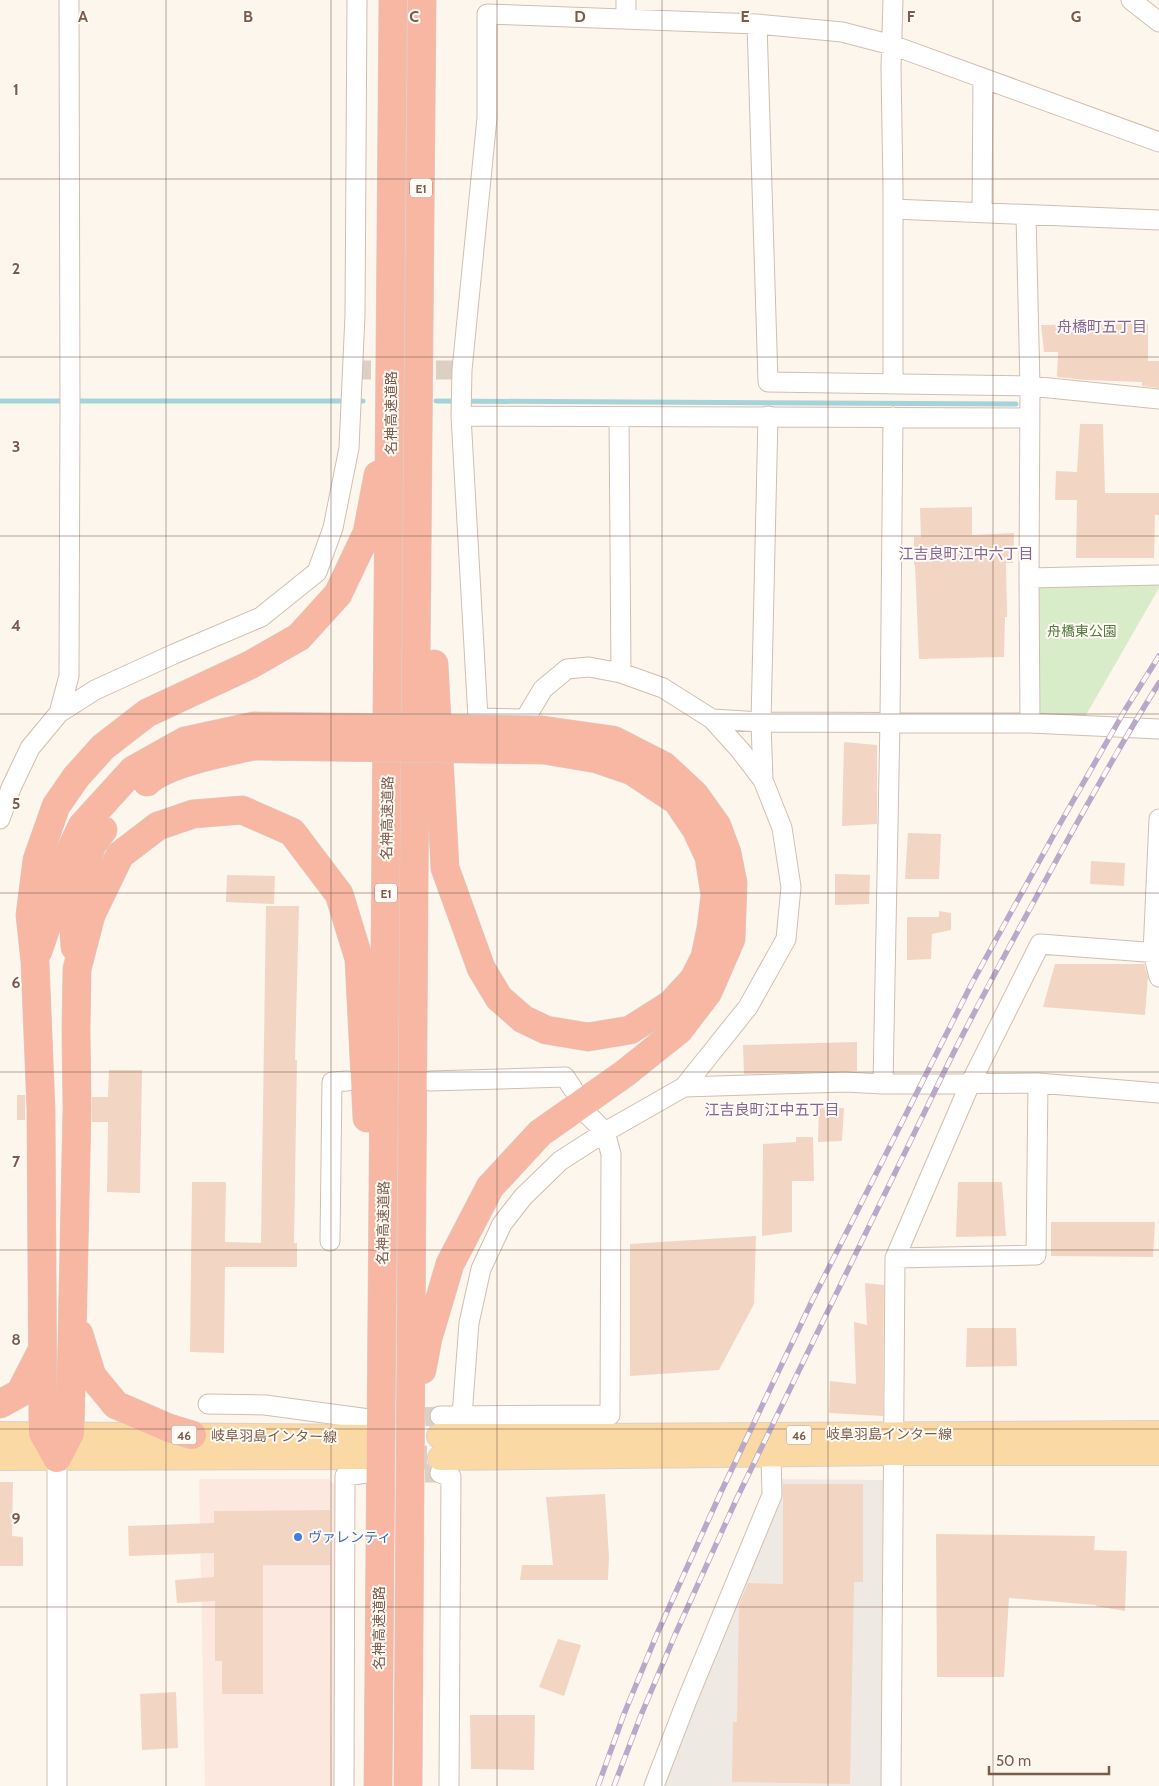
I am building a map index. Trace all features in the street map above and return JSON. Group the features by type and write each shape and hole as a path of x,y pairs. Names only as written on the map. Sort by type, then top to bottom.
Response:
{"highway":[{"name":"名神高速道路","path":"378,1786 371,1441 391,402 393,0"},
{"name":"名神高速道路","path":"408,1786 409,1446 422,0"},
{"path":"420,376 445,868 481,968 499,998 523,1019 546,1030 588,1037 630,1030 671,1004 694,979 705,957 715,895 709,857 696,829 677,801 632,771 543,740"},
{"path":"57,1458 43,1433 41,1110 35,962 30,914 37,860 56,806 76,777 103,747 147,713 250,665 299,637 338,594 367,533 391,402"},
{"path":"35,962 52,910 62,868 82,826 133,770 185,741 254,736 613,740 664,766 695,795 717,826 727,853 733,883 731,939 708,992 679,1030 624,1074 540,1133 490,1186 450,1264 428,1338 409,1446"},
{"path":"57,1458 70,1433 77,1109 77,969 72,904 92,845 118,812 154,775 205,757 254,736"},
{"path":"77,969 91,915 120,855 158,826 193,814 242,810 292,832 339,894 359,959 371,1441"},
{"path":"72,1314 92,1376 116,1405 169,1428 192,1435"},
{"path":"0,1404 20,1393 43,1349"}],"main road":[{"name":"岐阜羽島インター線","path":"440,1446 597,1426 895,1444 1159,1453"},
{"name":"岐阜羽島インター線","path":"440,1446 771,1454 895,1444 1159,1433"},
{"name":"岐阜羽島インター線","path":"0,1434 192,1435 371,1441"},
{"name":"岐阜羽島インター線","path":"0,1458 57,1458 371,1441"}],"street":[{"path":"59,714 69,676 69,0"},
{"path":"0,819 10,788 30,748 59,714 96,690 260,617 317,572 333,528 349,448 355,315 357,0"},
{"path":"883,1084 896,416 893,209 893,0"},
{"path":"1131,0 1159,22"},
{"path":"449,1786 451,1476 440,1446 462,1416 469,1323 481,1269 502,1224 523,1197 560,1162 605,1132 684,1087 748,1007 786,939 791,887 782,828 763,780 740,750 712,719 663,688 621,673 590,667 567,669 543,689 525,718 478,718 461,413 462,370 487,118 487,14 626,9 842,32 892,45 1159,142"},
{"path":"757,24 768,382 896,386 1030,386 1159,399"},
{"path":"982,213 983,78"},
{"path":"893,209 1159,220"},
{"path":"1026,215 1030,386 1030,723"},
{"path":"461,413 619,417 896,416 1030,418"},
{"path":"763,780 761,722 768,416"},
{"path":"619,417 621,673"},
{"path":"1029,578 1159,575"},
{"path":"712,719 761,722 1030,723 1159,729"},
{"path":"1159,819 1156,953 1159,977"},
{"path":"891,1786 895,1258 970,1084 1040,944 1156,953"},
{"path":"430,1081 565,1077 573,1089"},
{"path":"330,1241 332,1082 347,1081"},
{"path":"684,1087 845,1082 883,1084 1038,1083 1159,1093"},
{"path":"895,1258 1036,1255 1038,1083"},
{"path":"462,1416 597,1426 610,1415 611,1154 605,1132 586,1112"},
{"path":"208,1404 265,1405 371,1441 345,1476 344,1786"},
{"path":"654,1786 687,1700 772,1494 771,1454"},
{"path":"57,1458 57,1786"}],"shaded area":[{"path":"199,1479 329,1479 340,1491 336,1786 205,1786"},
{"path":"764,1479 883,1480 881,1786 661,1786 768,1517"}],"green space":[{"name":"舟橋東公園","path":"1159,584 1159,588 1086,715 1038,717 1036,586"}],"building":[{"path":"1148,324 1148,361 1159,361 1159,388 1142,386 1142,382 1057,377 1058,352 1044,352 1041,325"},
{"path":"1080,424 1103,424 1105,493 1159,493 1159,515 1155,515 1154,558 1076,558 1077,500 1055,500 1056,471 1077,472"},
{"path":"972,507 972,535 1014,533 1013,563 1006,563 1007,617 1005,617 1004,657 919,659 914,537 921,537 920,508"},
{"path":"844,742 877,745 877,824 842,826"},
{"path":"908,833 941,834 939,879 905,879"},
{"path":"1091,861 1125,863 1124,886 1090,884"},
{"path":"835,874 870,875 869,904 835,905"},
{"path":"227,875 275,876 274,904 226,902"},
{"path":"266,906 299,906 295,1060 297,1060 294,1243 297,1243 297,1267 225,1267 224,1353 190,1352 192,1182 226,1182 225,1242 261,1243"},
{"path":"939,911 951,913 951,930 932,934 931,959 907,960 907,917 939,917"},
{"path":"1055,964 1144,964 1148,977 1145,1015 1043,1007"},
{"path":"857,1042 857,1071 744,1074 743,1045"},
{"path":"109,1070 142,1070 140,1193 107,1192 108,1122 92,1122 92,1097 108,1097"},
{"path":"17,1095 25,1095 25,1120 17,1120"},
{"path":"819,1108 844,1108 842,1141 818,1142"},
{"path":"796,1137 813,1137 814,1181 792,1181 792,1232 762,1236 763,1144 796,1142"},
{"path":"958,1182 1002,1182 1006,1236 956,1237"},
{"path":"1051,1222 1155,1222 1153,1257 1051,1256"},
{"path":"756,1236 754,1304 719,1370 630,1376 630,1244"},
{"path":"865,1283 884,1285 883,1416 829,1413 830,1381 856,1384 854,1322 867,1325"},
{"path":"967,1328 1016,1328 1017,1366 966,1367"},
{"path":"0,1482 13,1482 12,1536 23,1537 23,1566 0,1566"},
{"path":"783,1484 863,1484 863,1582 854,1582 850,1784 732,1782 733,1722 737,1722 739,1604 748,1583 783,1584"},
{"path":"605,1494 609,1557 608,1580 520,1580 522,1565 553,1565 546,1497"},
{"path":"330,1510 330,1565 263,1565 263,1694 222,1694 222,1661 215,1661 215,1601 177,1603 175,1580 214,1577 214,1553 129,1556 128,1526 214,1523 214,1511"},
{"path":"936,1534 1095,1536 1094,1550 1127,1551 1125,1611 1096,1605 1009,1598 1004,1677 937,1677"},
{"path":"558,1639 581,1645 564,1696 539,1687"},
{"path":"176,1692 178,1748 142,1750 140,1694"},
{"path":"470,1715 535,1715 534,1770 471,1769"}],"waterway":[{"path":"0,401 65,401"},
{"path":"74,401 363,401"},
{"path":"436,401 1016,404"}],"tunnel":[{"path":"352,370 462,370"},
{"path":"369,1419 440,1416"},
{"path":"367,1457 440,1458"},
{"path":"369,1473 440,1473"}],"railway":[{"path":"598,1786 624,1714 657,1634 721,1492 812,1301 972,983 1125,710 1159,656"},
{"path":"614,1786 641,1715 675,1635 737,1498 945,1070 993,976 1072,832 1114,757 1159,683"}],"place":[{"name":"ヴァレンティ","path":"298,1537"}],"district":[{"name":"舟橋町五丁目","path":"1102,327"},
{"name":"江吉良町江中六丁目","path":"966,554"},
{"name":"江吉良町江中五丁目","path":"772,1110"}]}
